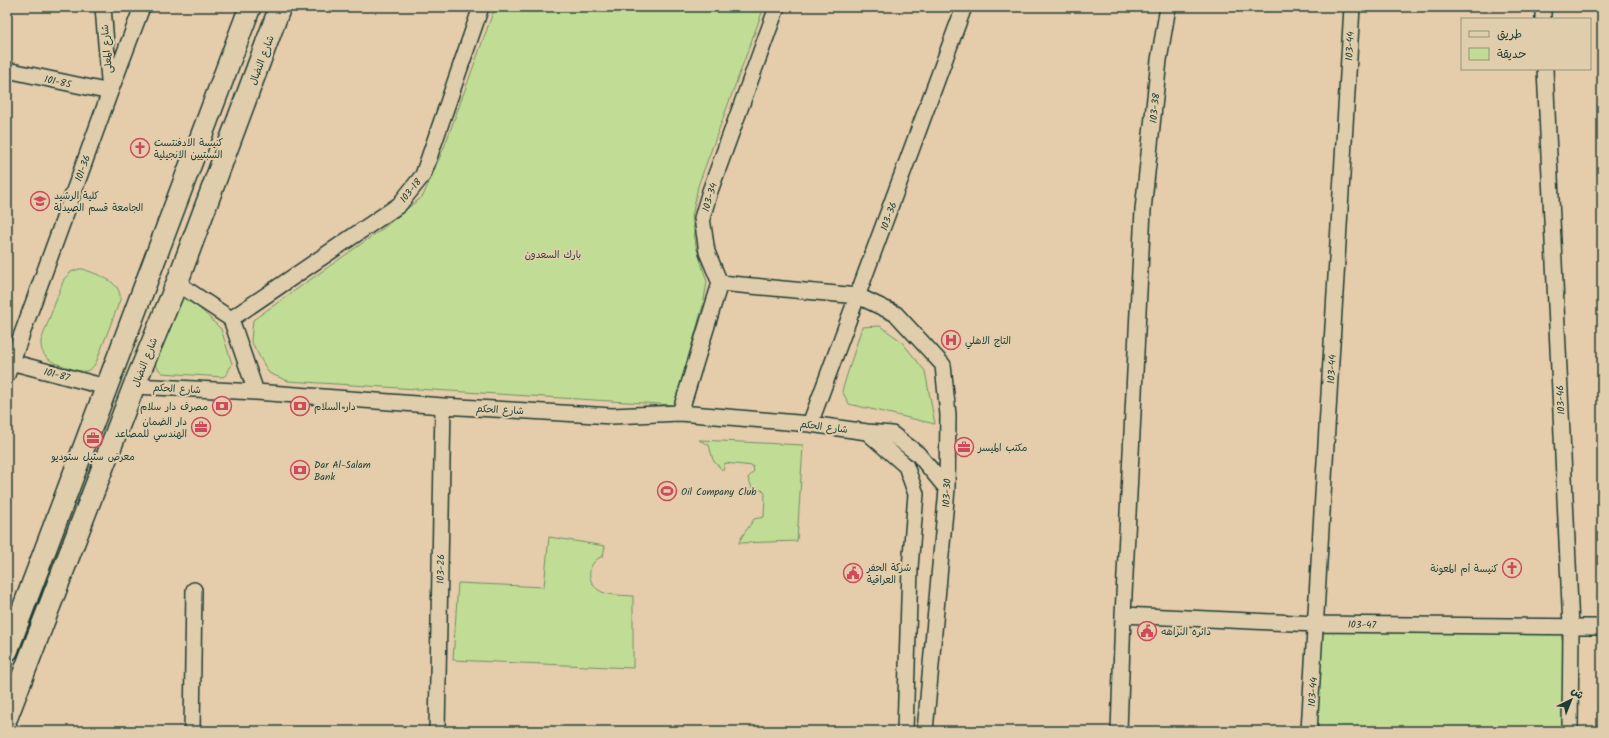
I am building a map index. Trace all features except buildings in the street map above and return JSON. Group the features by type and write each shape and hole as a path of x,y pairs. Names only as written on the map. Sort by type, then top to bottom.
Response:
{"main road":[{"path":"7,651 250,7"},
{"name":"شارع النضال","path":"7,717 134,386 177,283 280,7"}],"street":[{"name":"شارع المعلى","path":"103,7 110,92"},
{"name":"101-36","path":"9,366 142,7"},
{"name":"103-18","path":"231,319 399,204 409,193 423,175 481,7"},
{"name":"103-34","path":"720,283 707,252 702,218 710,191 777,7"},
{"name":"103-36","path":"810,424 964,7"},
{"name":"103-38","path":"1119,731 1142,210 1159,60 1168,7"},
{"name":"103-44","path":"1309,731 1352,7"},
{"path":"1543,7 1543,18"},
{"name":"101-85","path":"7,70 110,92"},
{"name":"103-46","path":"1546,70 1571,627 1570,731"},
{"path":"177,283 231,319 256,392"},
{"path":"680,414 720,283"},
{"name":"103-30","path":"720,283 858,296 896,314 943,365 948,415 947,489 925,731"},
{"name":"101-87","path":"9,366 106,387"},
{"name":"شارع الحكم","path":"134,386 256,392 443,406 612,416 680,414 810,424 892,434 918,454 947,489"},
{"name":"103-26","path":"437,731 443,406"},
{"path":"867,432 906,466 916,494 910,568 905,731"},
{"path":"192,731 194,590"},
{"name":"103-47","path":"1123,615 1316,624 1602,627"},
{"path":"7,724 11,731"}],"green space":[{"name":"بارك السعدون","path":"495,7 764,7 698,186 692,217 696,246 707,282 703,305 675,405 288,381 269,373 251,341 253,320 381,230 423,196 445,145"},
{"path":"83,269 108,280 113,283 120,293 120,300 96,362 91,368 84,371 79,371 57,364 48,359 41,347 41,341 64,279 71,272"},
{"path":"181,295 189,298 221,329 232,364 227,374 223,377 162,373 155,365"},
{"path":"880,326 901,341 925,371 935,424 849,404 842,391 862,327"},
{"path":"699,440 803,445 797,541 739,543 754,519 764,517 765,493 762,490 753,490 748,478 754,471 753,466 725,463 723,471 713,460 709,445"},
{"path":"549,537 605,546 603,556 593,563 590,579 596,588 602,592 613,595 633,596 633,668 453,660 458,583 544,587"},
{"path":"1316,624 1561,633 1570,685 1570,731 1309,731"}],"place":[{"name":"كنيسة الادفنتست السبتيين الانجيلية","path":"140,148"},
{"name":"كلية الرشيد الجامعة قسم الصيدلة","path":"40,201"},
{"name":"التاج الاهلي","path":"951,340"},
{"name":"مصرف دار سلام","path":"222,406"},
{"name":"دار السلام","path":"300,406"},
{"name":"دار الضمان الهندسي للمصاعد","path":"201,427"},
{"name":"معرض ستيل ستوديو","path":"93,438"},
{"name":"مكتب الميسر","path":"964,447"},
{"name":"Dar Al-Salam Bank","path":"300,470"},
{"name":"Oil Company Club","path":"667,491"},
{"name":"كنيسة أم المعونة","path":"1512,568"},
{"name":"شركة الحفر العراقية","path":"853,573"},
{"name":"دائره النزاهه","path":"1147,631"}]}
